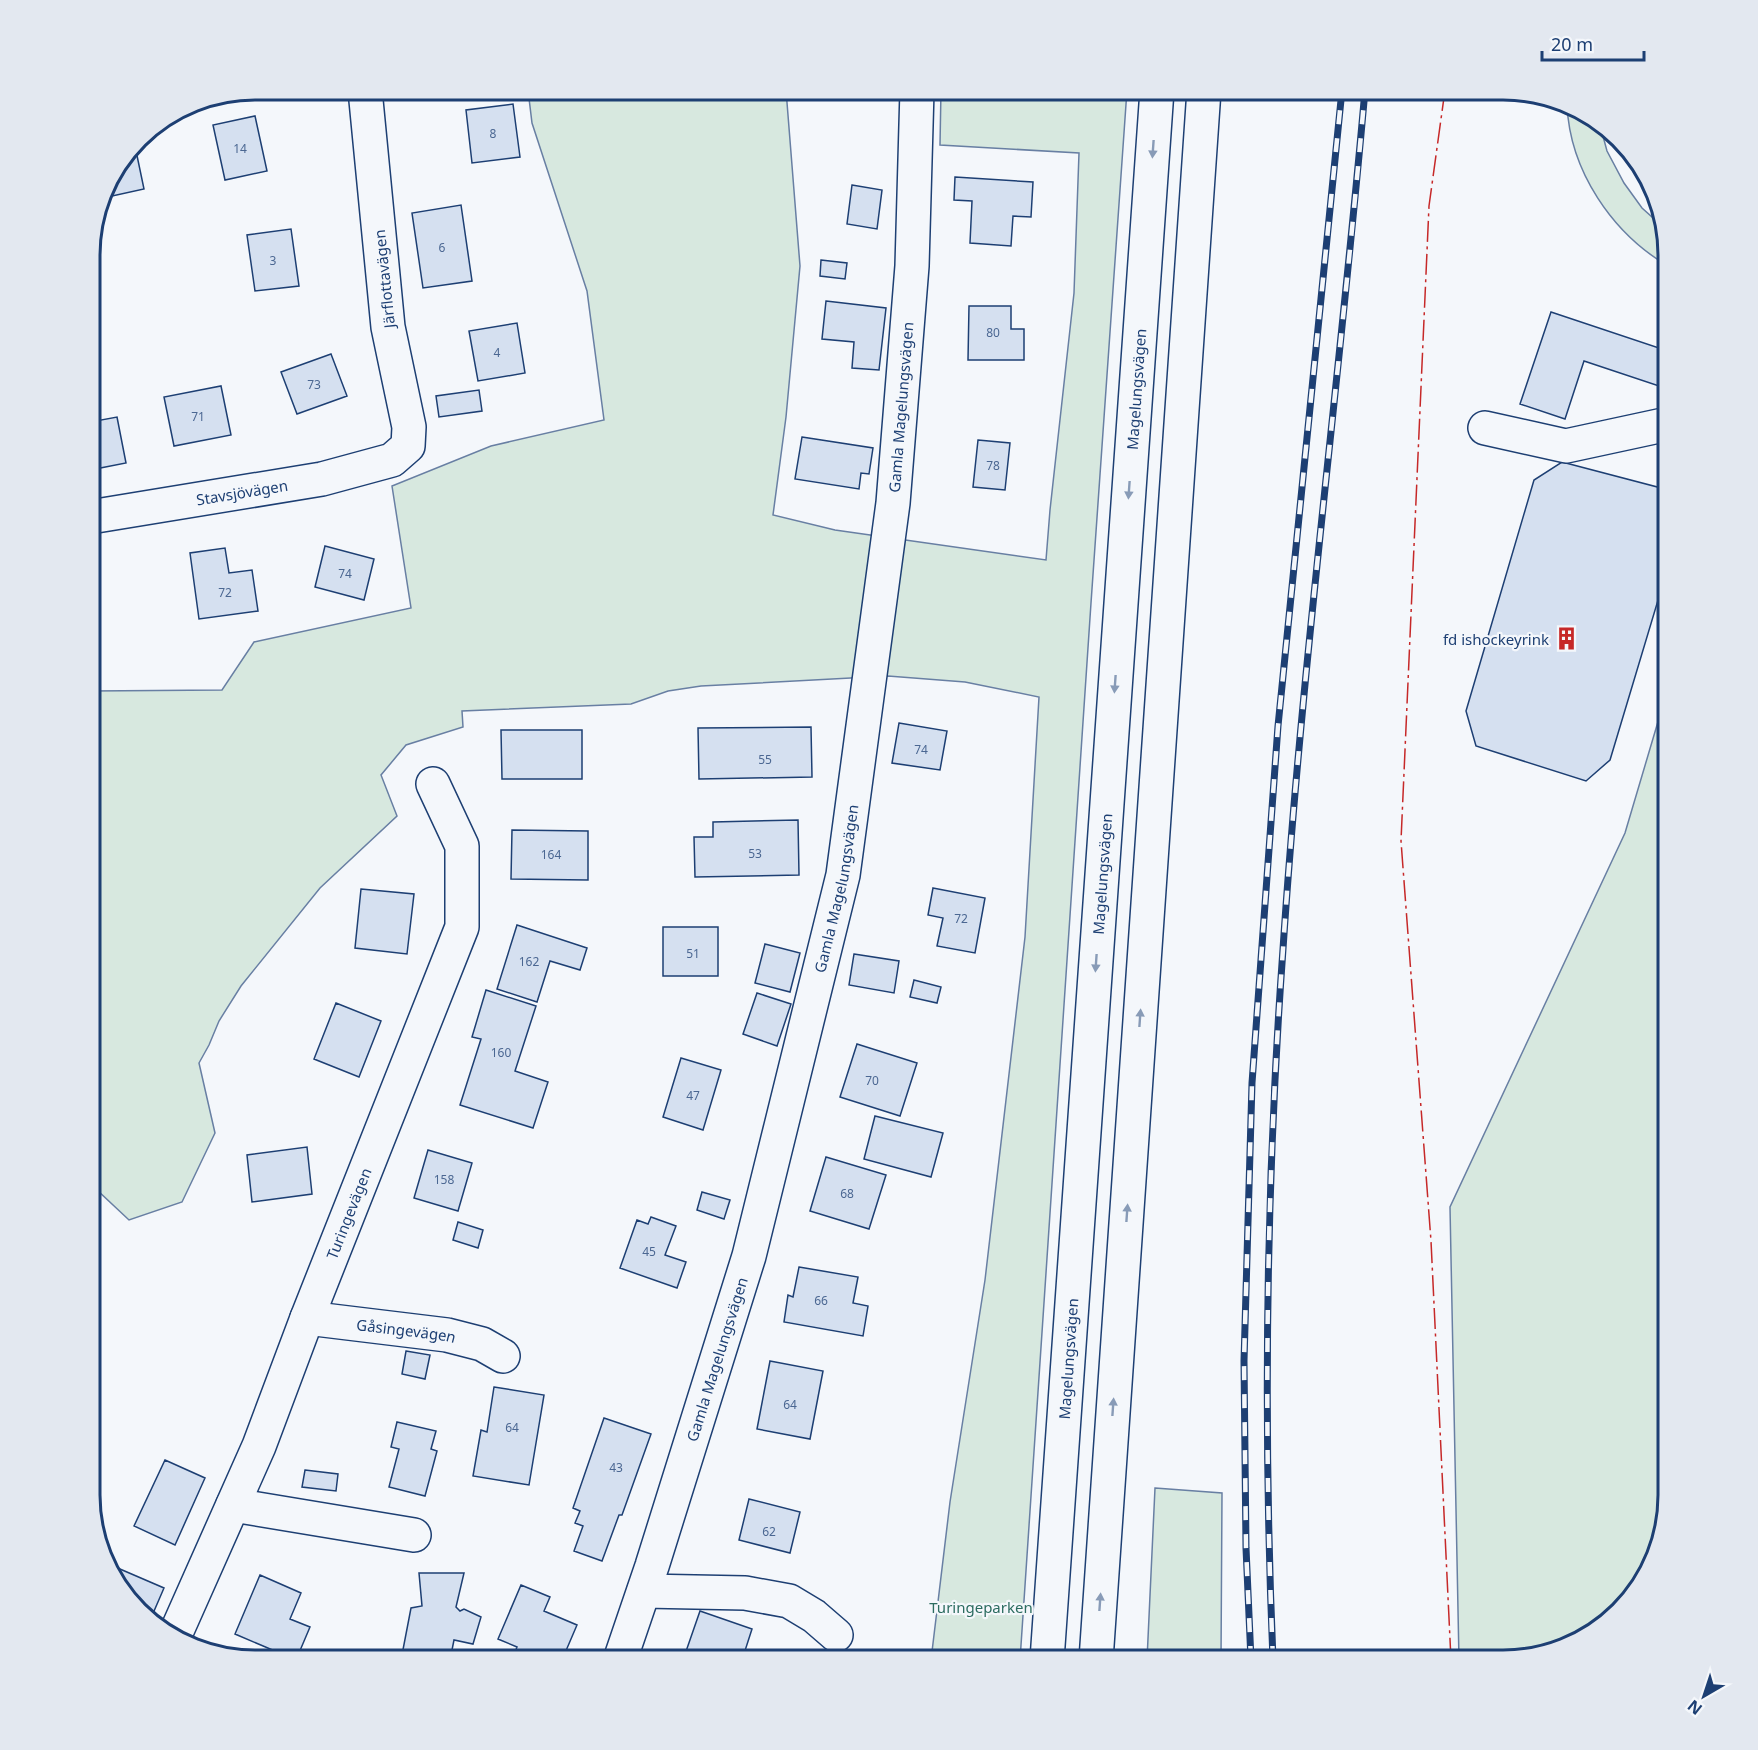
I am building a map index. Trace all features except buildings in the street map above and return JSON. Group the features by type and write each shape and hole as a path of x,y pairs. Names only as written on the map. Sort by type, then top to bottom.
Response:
{"street":[{"name":"Järflottavägen","path":"366,101 388,327 409,427 408,446 392,460"},
{"name":"Gamla Magelungsvägen","path":"623,1650 749,1257 843,875 893,503 912,266 916,101"},
{"name":"Magelungsvägen","path":"1048,1650 1156,101"},
{"path":"1097,1650 1203,101"},
{"path":"1485,428 1566,446 1658,426"},
{"name":"Stavsjövägen","path":"101,515 322,480 392,460"},
{"name":"Turingevägen","path":"178,1628 259,1446 307,1318 462,927 462,846 433,784"},
{"name":"Gåsingevägen","path":"307,1318 447,1335 482,1344 503,1356"},
{"path":"233,1505 414,1535"},
{"path":"644,1591 745,1593 789,1601 814,1616 836,1635"}],"green space":[{"name":"Turingeparken","path":"529,101 787,101 800,266 786,417 773,515 835,530 1046,560 1074,293 1079,153 940,145 941,101 1126,101 1021,1650 932,1650 950,1502 985,1280 1025,937 1039,697 965,682 888,676 701,686 668,691 631,704 462,711 463,727 406,745 381,775 397,816 320,888 241,986 219,1021 199,1063 215,1133 182,1202 129,1220 100,1193 101,691 222,690 254,642 411,608 392,486 491,446 604,420 587,291 532,123"},
{"path":"1568,115 1603,138 1607,151 1624,183 1642,208 1653,218 1658,259 1629,236 1598,198 1576,153"},
{"path":"1658,722 1658,1495 1655,1525 1637,1572 1619,1597 1589,1623 1562,1638 1533,1647 1459,1650 1450,1207 1625,833"},
{"path":"1155,1488 1222,1493 1221,1650 1147,1650"}],"railway":[{"path":"1251,1650 1246,1548 1244,1361 1252,1083 1278,726 1341,101"},
{"path":"1273,1650 1267,1393 1270,1215 1277,1038 1300,734 1364,101"}],"power":[{"path":"1443,101 1429,206 1401,841 1431,1241 1451,1650"}],"place":[{"name":"fd ishockeyrink","path":"1567,639"}]}
